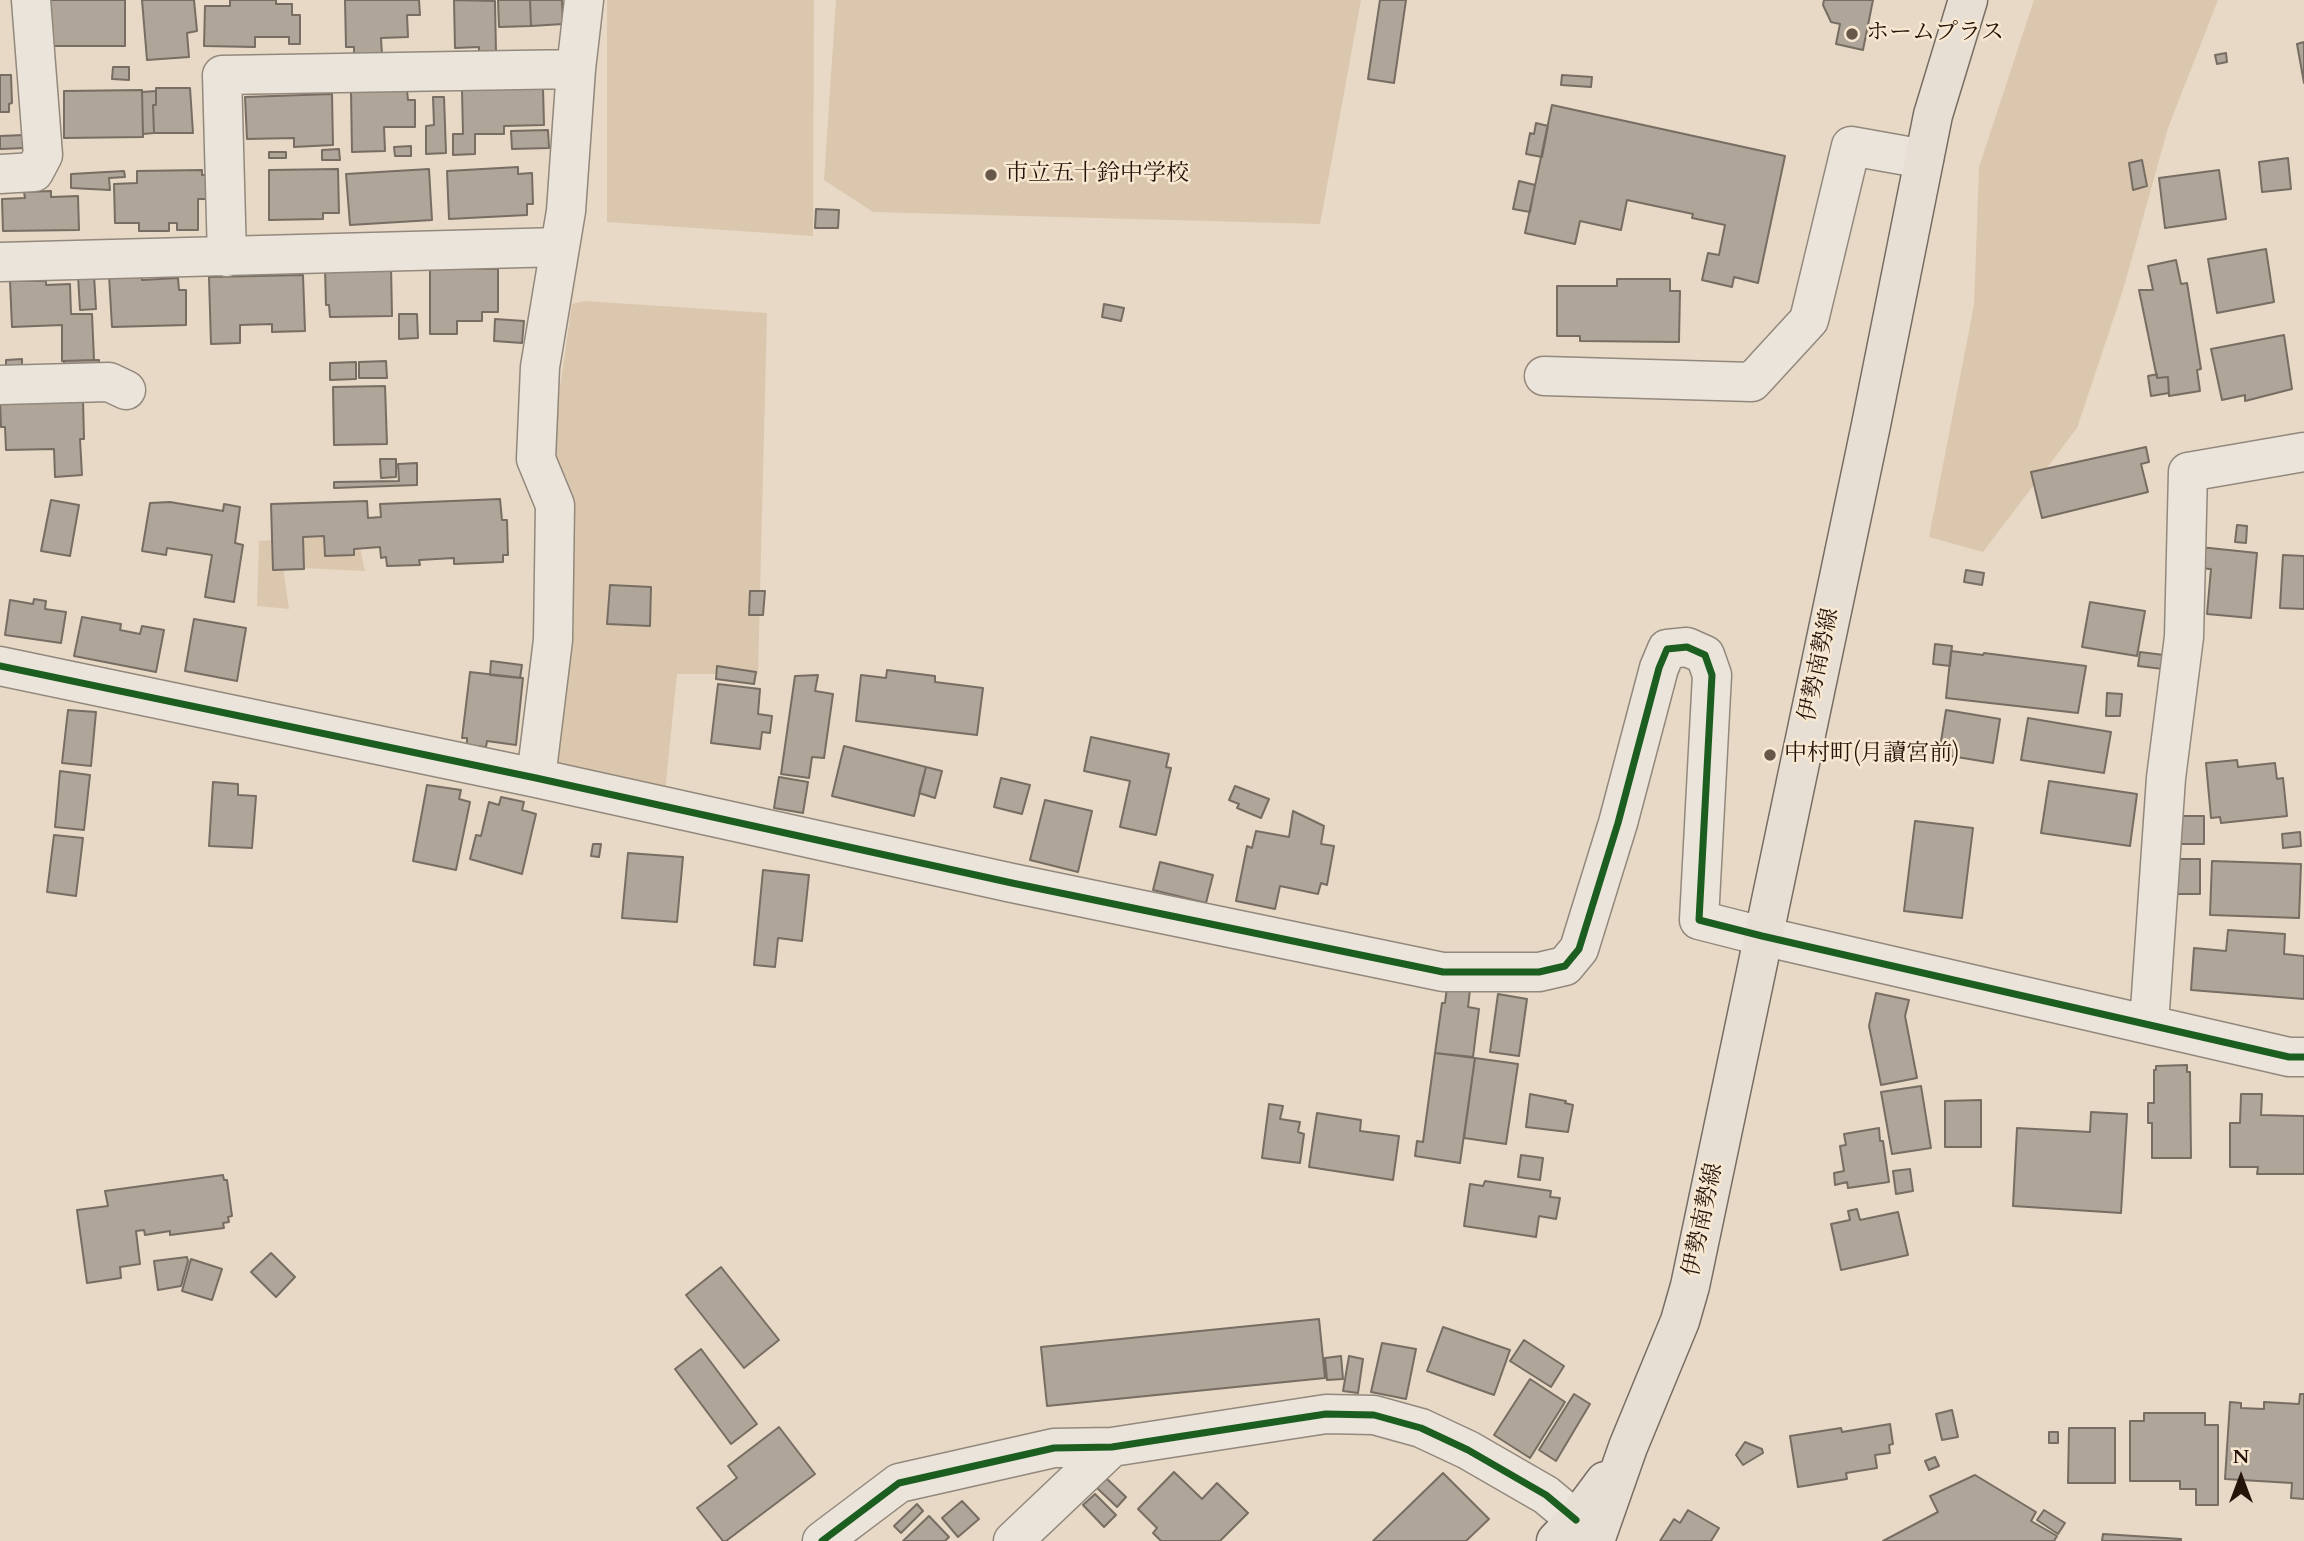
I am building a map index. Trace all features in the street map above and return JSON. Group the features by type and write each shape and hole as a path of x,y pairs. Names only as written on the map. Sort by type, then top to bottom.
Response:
{"main road":[{"name":"伊勢南勢線","path":"1576,1534 1628,1447 1680,1321 1690,1286 1868,439 1933,115 1968,0"}],"street":[{"path":"0,173 34,172 43,155 32,0"},
{"path":"536,778 553,640 555,505 536,459 540,380 566,211 576,69 584,0"},
{"path":"227,257 222,75 576,69"},
{"path":"1544,376 1752,382 1809,320 1851,146 1924,159"},
{"path":"0,262 560,247"},
{"path":"0,385 109,382 126,390"},
{"path":"2150,1024 2166,778 2184,637 2188,472 2304,452"},
{"path":"0,666 536,778 1012,883 1443,972 1539,972 1565,966 1578,949 1618,823 1659,668 1667,649 1687,647 1705,655 1712,675 1699,920 2289,1057 2304,1057"},
{"path":"822,1541 899,1483 1054,1448 1112,1447 1326,1414 1374,1415 1421,1429 1468,1450 1546,1495 1576,1534"},
{"path":"1013,1541 1112,1447"}],"shaded area":[{"path":"607,0 814,0 813,236 607,222"},
{"path":"836,0 1361,0 1320,224 873,212 824,180"},
{"path":"2034,0 2218,0 2168,128 2123,290 2077,428 1983,552 1929,537 1974,305 1979,167"},
{"path":"585,301 767,313 758,674 677,674 665,792 560,770 553,760 566,648 574,628 573,495 550,457 572,304"},
{"path":"357,534 365,571 283,567 289,609 257,606 259,541"}],"building":[{"path":"50,0 125,0 125,46 50,46"},
{"path":"142,0 194,0 197,31 187,33 189,57 147,60"},
{"path":"230,0 276,0 276,4 292,4 292,15 300,15 300,44 289,44 289,37 255,37 255,47 204,46 205,6 230,6"},
{"path":"345,0 419,0 420,15 407,15 408,37 381,38 382,55 354,56 354,47 346,47"},
{"path":"454,0 495,1 496,53 479,53 479,47 455,48"},
{"path":"498,0 530,0 531,26 499,27"},
{"path":"530,0 562,0 563,24 531,26"},
{"path":"1380,0 1406,0 1394,83 1368,79"},
{"name":"ホームプラス","path":"1824,0 1873,0 1863,50 1836,44 1840,24 1831,22 1823,5"},
{"path":"2304,42 2304,83 2297,44"},
{"path":"2226,53 2227,62 2217,64 2215,55"},
{"path":"113,67 129,67 129,80 112,79"},
{"path":"0,75 11,75 12,103 9,104 9,112 0,112"},
{"path":"1562,75 1592,77 1591,87 1561,85"},
{"path":"156,88 190,88 193,133 154,133 153,105 156,105"},
{"path":"543,88 544,125 504,126 504,134 475,134 475,154 453,155 453,134 463,134 462,90"},
{"path":"142,90 143,137 64,138 64,91"},
{"path":"407,90 408,100 415,100 415,127 384,127 385,151 352,152 351,92"},
{"path":"156,91 156,105 153,105 154,133 143,134 142,92"},
{"path":"332,94 333,145 294,147 294,138 247,139 245,97"},
{"path":"433,97 444,97 446,153 426,154 426,126 434,125"},
{"path":"1552,105 1785,156 1758,283 1734,277 1732,287 1702,280 1708,253 1719,255 1725,225 1692,218 1693,214 1627,200 1621,230 1580,221 1575,244 1525,233"},
{"path":"1536,123 1548,126 1542,157 1526,154 1530,133 1534,134"},
{"path":"548,130 549,148 512,149 511,131"},
{"path":"24,135 25,148 0,149 0,136"},
{"path":"411,146 411,156 395,156 394,147"},
{"path":"339,149 340,160 322,160 322,150"},
{"path":"269,152 286,152 286,158 269,158"},
{"path":"2288,158 2291,189 2262,192 2259,162"},
{"path":"2142,160 2147,186 2133,190 2129,163"},
{"path":"518,167 518,174 532,173 533,204 527,204 527,215 449,219 447,171"},
{"path":"338,169 339,213 323,213 323,219 269,220 269,170"},
{"path":"429,169 432,220 350,225 346,174"},
{"path":"202,170 202,175 207,175 208,199 198,199 198,230 177,230 177,223 169,223 169,231 139,231 139,223 115,223 114,184 137,183 137,171"},
{"path":"2219,170 2226,219 2165,228 2159,178"},
{"path":"124,171 125,177 109,178 110,190 71,188 71,174"},
{"path":"1519,181 1535,185 1530,212 1513,209"},
{"path":"51,191 51,197 78,196 79,230 3,231 2,199 25,198 24,192"},
{"path":"816,209 839,210 838,228 815,228"},
{"path":"2266,249 2274,302 2217,313 2208,259"},
{"path":"2176,260 2181,284 2187,283 2201,369 2197,370 2200,391 2169,396 2168,377 2157,378 2139,290 2153,290 2148,266"},
{"path":"391,266 392,316 330,317 329,305 326,305 325,268"},
{"path":"430,268 498,269 498,312 482,312 482,321 457,321 457,334 430,334"},
{"path":"142,272 142,280 178,278 179,290 186,290 186,325 112,327 109,275"},
{"path":"94,275 96,309 80,310 78,276"},
{"path":"303,275 305,331 272,332 272,324 240,325 240,343 211,344 209,277"},
{"path":"1617,279 1670,279 1670,291 1680,291 1679,342 1580,341 1580,336 1557,336 1557,286 1617,286"},
{"path":"10,281 46,281 46,285 70,284 71,314 92,314 94,360 62,361 62,325 12,327"},
{"path":"1104,304 1124,308 1121,321 1102,317"},
{"path":"399,314 417,314 418,338 399,339"},
{"path":"495,319 524,321 522,343 494,341"},
{"path":"2284,335 2292,389 2245,401 2245,395 2222,400 2211,349"},
{"path":"22,359 22,370 6,371 6,360"},
{"path":"99,360 99,369 64,369 64,361"},
{"path":"386,361 387,378 359,378 359,362"},
{"path":"356,362 356,379 330,380 330,363"},
{"path":"2157,374 2157,378 2168,377 2169,393 2151,396 2148,376"},
{"path":"385,386 387,444 334,445 333,387"},
{"path":"83,400 84,439 80,439 82,475 55,477 54,449 6,450 0,403"},
{"path":"2146,447 2149,462 2141,464 2148,492 2042,518 2031,472"},
{"path":"380,459 396,459 396,477 381,478"},
{"path":"417,463 417,485 334,488 334,482 399,481 398,464"},
{"path":"500,499 502,520 507,520 508,555 503,555 503,562 454,564 454,558 419,560 420,565 387,566 386,557 381,558 380,547 354,549 354,555 325,556 324,536 303,537 304,569 273,570 271,504 367,501 368,518 381,517 380,504"},
{"path":"51,500 79,505 70,556 41,551"},
{"path":"170,502 223,511 224,504 240,507 235,543 243,545 234,602 205,597 212,555 167,548 166,555 142,551 150,503"},
{"path":"2237,525 2247,526 2246,543 2235,542"},
{"path":"2200,547 2257,553 2251,618 2207,614 2211,569 2198,568"},
{"path":"2283,555 2304,556 2304,609 2280,608"},
{"path":"1966,570 1984,573 1982,585 1964,582"},
{"path":"610,585 651,587 650,626 607,624"},
{"path":"750,591 765,591 763,615 749,615"},
{"path":"34,599 46,601 45,609 66,612 61,643 5,635 10,600 33,604"},
{"path":"2090,602 2145,611 2137,656 2082,647"},
{"path":"82,617 121,624 120,630 140,634 142,626 164,630 156,672 74,656"},
{"path":"194,619 246,628 237,681 185,671"},
{"path":"1935,644 1952,646 1950,666 1933,664"},
{"path":"1951,651 2086,666 2078,713 1946,698"},
{"path":"2140,652 2164,655 2163,669 2138,666"},
{"path":"491,661 522,665 520,678 490,675"},
{"path":"717,666 756,672 754,684 716,679"},
{"path":"887,670 935,676 935,682 983,688 977,735 856,721 861,675 886,678"},
{"path":"470,672 523,678 516,745 487,741 486,747 467,745 467,738 462,738"},
{"path":"818,675 815,691 833,694 824,758 812,757 809,778 781,774 795,676"},
{"path":"718,684 760,689 758,714 772,716 770,733 762,732 760,749 711,743"},
{"path":"2107,693 2122,694 2120,716 2106,716"},
{"path":"68,710 96,712 91,766 62,763"},
{"path":"1946,710 2000,719 1993,763 1939,754"},
{"path":"2028,718 2111,732 2104,773 2021,760"},
{"path":"1091,737 1169,754 1166,767 1171,768 1156,835 1120,827 1130,781 1084,771"},
{"path":"844,746 926,767 914,816 832,796"},
{"path":"2237,760 2238,767 2275,763 2277,779 2283,778 2287,816 2221,823 2220,817 2211,818 2206,763"},
{"path":"926,767 942,771 935,798 919,793"},
{"path":"60,771 90,775 84,830 55,827"},
{"path":"779,777 808,782 803,813 774,808"},
{"path":"1001,778 1030,785 1022,814 994,807"},
{"path":"2049,781 2137,794 2130,846 2041,833"},
{"path":"213,782 238,784 238,795 256,796 252,848 209,846"},
{"path":"427,785 461,790 459,799 470,802 456,870 413,861"},
{"path":"1235,786 1269,799 1261,818 1237,808 1239,804 1229,800"},
{"path":"501,797 524,802 522,810 536,814 522,874 470,859 476,835 481,836 489,802 499,805"},
{"path":"1045,800 1092,811 1078,872 1030,860"},
{"path":"1293,811 1324,826 1321,844 1334,846 1327,885 1321,883 1318,894 1280,886 1275,909 1236,901 1247,846 1252,848 1256,831 1289,837"},
{"path":"2179,816 2204,816 2204,844 2180,844"},
{"path":"1915,821 1973,828 1962,918 1904,911"},
{"path":"2300,832 2301,846 2283,848 2282,834"},
{"path":"54,835 83,838 76,896 47,892"},
{"path":"593,844 601,844 599,857 591,856"},
{"path":"628,853 683,857 677,922 622,918"},
{"path":"2173,859 2200,859 2200,894 2173,894"},
{"path":"2212,861 2301,864 2299,918 2210,915"},
{"path":"1160,862 1213,875 1206,903 1153,890"},
{"path":"763,870 809,875 802,941 778,938 775,967 754,965"},
{"path":"2228,930 2285,934 2284,954 2304,956 2304,999 2191,990 2194,948 2226,951"},
{"path":"1447,987 1470,990 1468,1007 1479,1009 1473,1057 1435,1053"},
{"path":"1876,993 1909,1000 1905,1016 1917,1078 1881,1085 1869,1026"},
{"path":"1498,994 1527,999 1519,1056 1490,1052"},
{"path":"1435,1053 1475,1058 1460,1163 1415,1156 1417,1141 1423,1142"},
{"path":"1475,1058 1518,1064 1506,1144 1464,1138"},
{"path":"2187,1065 2187,1072 2190,1072 2191,1158 2152,1158 2152,1123 2148,1123 2148,1103 2154,1103 2154,1070 2156,1066"},
{"path":"1921,1086 1931,1148 1892,1154 1881,1092"},
{"path":"1530,1094 1566,1101 1565,1103 1573,1105 1568,1132 1526,1127"},
{"path":"2241,1094 2262,1094 2261,1115 2304,1116 2304,1174 2257,1174 2258,1167 2230,1167 2230,1123 2240,1123"},
{"path":"1981,1100 1981,1147 1945,1147 1945,1101"},
{"path":"1269,1104 1283,1106 1280,1119 1300,1122 1298,1132 1304,1134 1300,1163 1262,1158"},
{"path":"2091,1112 2127,1114 2121,1213 2013,1206 2017,1128 2090,1132"},
{"path":"1317,1113 1361,1120 1360,1131 1399,1136 1393,1180 1309,1167"},
{"path":"1879,1128 1889,1182 1848,1188 1847,1182 1835,1185 1834,1173 1844,1171 1840,1146 1846,1145 1844,1134"},
{"path":"1521,1155 1543,1158 1540,1180 1518,1177"},
{"path":"1910,1169 1913,1191 1896,1194 1893,1171"},
{"path":"223,1175 224,1180 227,1180 232,1216 228,1217 229,1222 223,1223 224,1228 170,1235 170,1231 145,1235 144,1230 136,1231 140,1264 120,1267 121,1278 87,1283 77,1210 108,1206 105,1191"},
{"path":"1485,1181 1551,1191 1550,1197 1560,1198 1556,1219 1539,1216 1536,1237 1464,1226 1470,1184 1483,1186"},
{"path":"1857,1209 1860,1220 1898,1212 1908,1255 1841,1270 1831,1224 1850,1220 1848,1211"},
{"path":"271,1253 295,1277 276,1297 251,1272"},
{"path":"187,1257 181,1286 158,1290 154,1261"},
{"path":"191,1259 222,1269 212,1300 182,1291"},
{"path":"721,1267 779,1340 744,1368 686,1295"},
{"path":"1319,1319 1325,1378 1047,1406 1041,1347"},
{"path":"1443,1327 1510,1350 1494,1395 1427,1371"},
{"path":"1524,1340 1564,1366 1551,1387 1510,1361"},
{"path":"1382,1343 1416,1349 1406,1399 1371,1392"},
{"path":"701,1349 757,1424 731,1444 675,1369"},
{"path":"1341,1356 1343,1379 1327,1380 1325,1358"},
{"path":"1349,1356 1363,1359 1358,1393 1343,1391"},
{"path":"1530,1379 1565,1402 1530,1458 1494,1435"},
{"path":"1574,1394 1590,1404 1556,1461 1539,1450"},
{"path":"2300,1394 2304,1394 2304,1499 2291,1498 2292,1483 2225,1479 2230,1402 2241,1403 2241,1408 2264,1409 2264,1402 2299,1404"},
{"path":"1952,1410 1958,1437 1942,1440 1936,1414"},
{"path":"2144,1413 2205,1413 2205,1425 2218,1425 2218,1505 2196,1505 2196,1489 2180,1489 2180,1481 2130,1481 2130,1421 2144,1421"},
{"path":"1890,1424 1893,1444 1889,1445 1890,1453 1875,1455 1877,1468 1846,1473 1847,1479 1798,1487 1790,1436 1841,1428 1842,1432"},
{"path":"779,1427 815,1474 723,1541 697,1508 737,1478 728,1466"},
{"path":"2069,1428 2115,1428 2115,1483 2068,1483"},
{"path":"2049,1432 2058,1432 2058,1443 2049,1443"},
{"path":"1745,1442 1762,1449 1763,1453 1743,1465 1736,1455"},
{"path":"1935,1457 1939,1466 1929,1470 1925,1461"},
{"path":"1174,1472 1202,1499 1217,1483 1248,1513 1220,1541 1161,1541 1153,1533 1157,1528 1138,1509"},
{"path":"1443,1473 1489,1519 1466,1541 1373,1541"},
{"path":"1975,1475 2036,1512 2031,1521 2057,1536 2054,1541 1883,1541 1938,1512 1930,1496"},
{"path":"1106,1478 1126,1497 1117,1507 1097,1488"},
{"path":"1095,1494 1116,1515 1104,1527 1083,1505"},
{"path":"962,1501 979,1519 958,1537 942,1518"},
{"path":"917,1504 923,1511 901,1533 894,1526"},
{"path":"1688,1510 1719,1528 1711,1541 1660,1541 1674,1519 1680,1523"},
{"path":"2044,1510 2065,1523 2058,1534 2037,1520"},
{"path":"929,1516 949,1537 945,1541 903,1541"},
{"path":"2103,1534 2181,1539 2181,1541 2102,1541"}],"cycle path":[{"path":"0,666 536,778 1012,883 1443,972 1539,972 1565,966 1579,949 1618,823 1659,668 1667,649 1687,647 1705,655 1712,675 1699,920 2289,1057 2304,1057"},
{"path":"822,1541 899,1483 1054,1448 1112,1447 1326,1414 1374,1415 1421,1428 1468,1450 1546,1495 1576,1520"}],"place":[{"name":"ホームプラス","path":"1852,34"},
{"name":"市立五十鈴中学校","path":"991,175"},
{"name":"中村町(月讀宮前)","path":"1770,755"}]}
